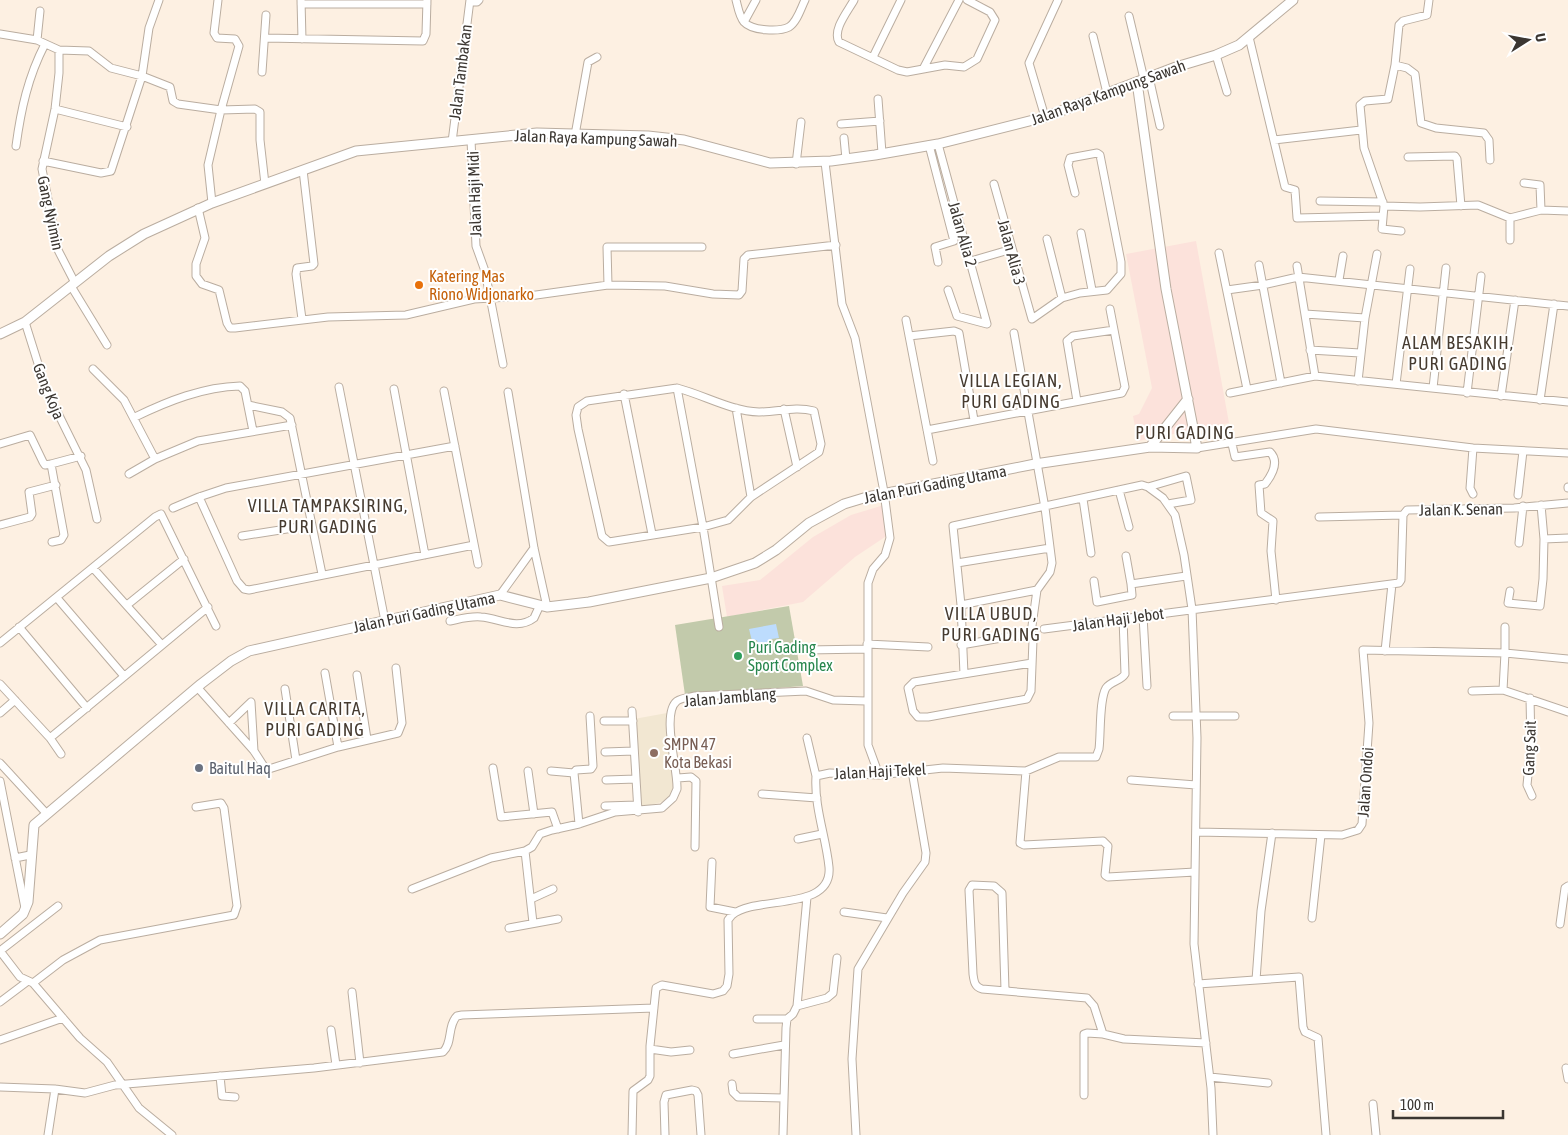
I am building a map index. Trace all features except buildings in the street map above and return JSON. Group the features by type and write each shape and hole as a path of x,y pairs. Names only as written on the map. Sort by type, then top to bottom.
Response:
{"street":[{"path":"43,161 101,173 112,172 142,76 149,28 159,0"},
{"path":"212,203 208,165 239,46 235,39 217,38 214,33 218,0"},
{"name":"Jalan Tambakan","path":"452,142 470,1 477,2 479,0"},
{"path":"736,0 744,22 756,28 769,29 789,27 805,0"},
{"path":"744,22 756,0"},
{"path":"854,0 837,31 837,37 840,42 902,71 946,65 969,66 977,59 995,20 990,12 967,0"},
{"path":"873,58 901,0"},
{"path":"923,69 959,0"},
{"path":"1045,117 1029,64 1058,0"},
{"path":"1401,231 1382,229 1383,204 1371,172 1361,130 1361,104 1365,101 1388,100 1395,65 1399,25 1403,21 1427,15 1429,0"},
{"name":"Jalan Raya Kampung Sawah","path":"0,334 25,322 109,256 144,234 198,208 365,149 531,133 676,139 702,143 759,162 796,164 846,159 933,144 1045,117 1234,47 1249,37 1288,1"},
{"path":"265,38 302,40 423,42 426,34 427,2 301,2 302,40"},
{"path":"37,40 40,11"},
{"path":"262,72 266,15"},
{"path":"1129,16 1144,79 1160,126"},
{"path":"0,34 37,40 59,50 89,51 111,68 142,76 170,88 174,101 178,104 221,110 255,109 260,112 260,140 265,184"},
{"path":"1092,36 1107,94"},
{"path":"1249,37 1285,187 1295,190 1298,207 1297,218 1383,216"},
{"path":"16,146 29,77 45,44"},
{"name":"Gang Nyimin","path":"59,50 60,73 55,109 42,169 58,250 73,285 107,345"},
{"path":"1216,55 1227,92"},
{"path":"575,135 588,62 597,57"},
{"path":"1395,65 1407,68 1414,74 1422,123 1436,128 1484,133 1489,140 1490,160"},
{"path":"1144,79 1166,288 1197,448 1232,444 1316,429 1473,448 1568,453"},
{"path":"878,99 882,153"},
{"path":"55,109 127,127"},
{"path":"841,124 880,121"},
{"path":"796,164 801,122"},
{"path":"1274,140 1361,130"},
{"path":"844,138 846,159"},
{"name":"Jalan Haji Midi","path":"471,140 476,246 485,271 503,364"},
{"path":"933,144 954,241 935,247 938,262"},
{"name":"Jalan Alia 2","path":"933,144 971,261 987,324 958,316 948,290"},
{"path":"1047,239 1062,298 1092,290 1102,291 1111,288 1122,270 1100,155 1097,153 1070,158 1068,165 1074,193"},
{"path":"1408,157 1455,156 1458,160 1462,206"},
{"path":"825,162 842,304 854,338 884,492 890,538 886,555 873,569 868,583 866,701 868,745 880,775"},
{"path":"302,319 296,274 297,268 314,264 303,170"},
{"path":"1524,182 1540,185 1541,210"},
{"name":"Jalan Alia 3","path":"994,184 1032,319 1062,298"},
{"path":"1320,201 1485,206 1510,218 1541,210 1568,211"},
{"path":"198,208 205,238 196,264 196,276 202,284 219,290 226,323 230,328 328,316 406,315 490,298 529,296 608,285 665,286 714,294 739,294 742,291 744,258 748,255 836,245"},
{"path":"1510,218 1510,240"},
{"path":"1081,233 1092,290"},
{"path":"608,285 607,247 702,247"},
{"path":"971,261 1012,249"},
{"path":"1219,253 1247,389"},
{"path":"1358,382 1360,353 1370,284 1377,254"},
{"path":"1339,280 1343,256"},
{"path":"1259,264 1282,383"},
{"path":"1297,266 1315,376"},
{"path":"1433,388 1446,268"},
{"path":"1396,384 1410,269"},
{"path":"1467,393 1481,276"},
{"path":"1227,290 1263,286 1298,277 1568,306"},
{"path":"1501,396 1515,300"},
{"path":"1540,400 1554,304"},
{"path":"928,430 1122,394 1124,391 1110,309"},
{"path":"1304,314 1365,318"},
{"path":"906,320 933,461"},
{"name":"Gang Koja","path":"25,322 46,390 80,456 97,519"},
{"path":"1077,402 1067,341 1073,336 1114,330"},
{"path":"909,336 954,331 959,333 974,420"},
{"path":"1014,333 1035,464 1044,504 1052,563 1050,572 1038,590 1032,633 1032,663 1031,692 1026,700 928,717 915,715 908,693 910,684 914,682 1032,663"},
{"path":"1310,350 1360,353"},
{"path":"93,368 118,392 135,417 155,459"},
{"path":"1230,393 1315,376 1358,382 1396,384 1467,393 1568,402"},
{"path":"135,417 176,399 232,386 244,388 253,431"},
{"path":"339,387 385,621"},
{"path":"394,388 425,555"},
{"path":"677,388 703,527 718,627"},
{"path":"677,388 736,408 760,412 784,409 814,411 821,449 751,497 728,520 703,527 609,542 602,536 576,415 581,404 624,394 677,388"},
{"path":"444,391 478,564"},
{"path":"450,621 479,617 512,624 524,623 534,618 544,606 508,392"},
{"path":"624,394 652,534"},
{"path":"1150,447 1188,399"},
{"path":"248,405 287,414 292,425 322,574"},
{"path":"736,408 751,497"},
{"path":"784,409 797,467"},
{"path":"129,474 155,459 198,442 292,425"},
{"path":"0,444 30,435 45,465 80,456"},
{"path":"1232,444 1235,457 1270,452 1274,457 1274,472 1265,484 1258,485 1261,513 1273,521 1271,551 1276,600"},
{"path":"173,508 226,488 455,446"},
{"name":"Jalan Puri Gading Utama","path":"25,909 29,894 30,855 34,825 231,660 257,648 500,595 544,606 589,602 711,578 755,563 776,550 809,523 844,504 884,492 1035,464 1150,447 1197,448"},
{"path":"1472,494 1470,488 1473,448"},
{"path":"1518,495 1523,451"},
{"path":"51,464 64,535 61,540 52,542"},
{"path":"964,674 961,645 961,605 953,526 1044,504 1083,499 1142,486 1148,487 1186,476 1191,500 1168,504"},
{"path":"0,525 30,517 32,514 29,492 56,485"},
{"path":"1148,487 1168,504 1175,515 1181,538 1192,610 1197,715 1194,944 1210,1077 1213,1135"},
{"path":"1119,490 1129,528"},
{"path":"198,497 237,581 244,589 255,589 322,574 474,545"},
{"path":"1083,499 1091,553"},
{"name":"Jalan K. Senan","path":"1384,651 1392,584 1401,580 1403,515 1407,510 1568,503"},
{"path":"1510,591 1508,603 1540,606 1544,538 1541,505"},
{"path":"1519,543 1523,506"},
{"path":"0,643 161,514 216,626"},
{"path":"1319,517 1403,515"},
{"path":"242,536 312,525"},
{"path":"1544,538 1568,538"},
{"path":"500,595 534,548"},
{"path":"957,563 1050,548"},
{"path":"1094,581 1097,602 1132,595 1126,556"},
{"path":"127,605 184,559"},
{"path":"94,568 162,645"},
{"path":"1131,584 1186,576"},
{"path":"1192,610 1392,584"},
{"path":"961,605 1038,590"},
{"path":"57,598 124,676"},
{"path":"50,738 208,607"},
{"name":"Jalan Haji Jebot","path":"1044,629 1192,610"},
{"path":"1143,616 1147,686"},
{"name":"Jalan Haji Tekel","path":"807,897 816,893 828,878 829,867 822,834 816,776 830,773 880,775 943,768 1026,771 1050,759 1092,758 1099,754 1104,694 1109,685 1125,674 1122,618"},
{"path":"19,627 87,708"},
{"path":"1503,690 1505,627"},
{"path":"961,645 1032,633"},
{"path":"807,650 867,647 928,647"},
{"name":"Jalan Ondoi","path":"1196,832 1322,835 1350,834 1358,830 1362,824 1369,723 1368,695 1362,657 1364,650 1384,651"},
{"path":"1384,651 1505,653 1568,660"},
{"path":"199,686 267,769 338,747 401,731 402,724 396,668"},
{"path":"325,674 338,747"},
{"path":"358,675 367,740"},
{"path":"0,684 50,738 60,754"},
{"path":"285,689 296,760"},
{"path":"1472,691 1503,690 1568,712"},
{"name":"Jalan Jamblang","path":"525,851 532,847 540,834 558,828 579,824 604,814 637,808 666,806 675,794 678,778 670,719 673,705 678,700 695,696 806,691 833,700 866,701"},
{"name":"Gang Sait","path":"1530,698 1531,745 1527,785 1532,796"},
{"path":"0,713 14,700"},
{"path":"229,723 252,702 254,751"},
{"path":"606,806 637,808 632,711"},
{"path":"551,771 574,773 576,770 589,769 593,766 590,716"},
{"path":"1173,716 1236,716"},
{"path":"604,721 632,721"},
{"path":"807,738 816,776"},
{"path":"605,752 634,751"},
{"path":"0,763 46,813"},
{"path":"494,768 501,817 553,813 558,828"},
{"path":"528,771 534,814"},
{"path":"856,1135 852,1058 858,969 887,918 925,862 926,853 912,771"},
{"path":"1026,771 1020,843 1024,845 1103,841 1108,846 1105,875 1108,877 1194,872"},
{"path":"574,773 579,824"},
{"path":"678,778 691,777 696,780 695,847"},
{"path":"606,780 636,779"},
{"path":"0,780 25,909 20,918 0,934"},
{"path":"1131,780 1196,785"},
{"path":"762,794 817,798"},
{"path":"0,1002 63,960 100,940 234,914 237,906 224,808 221,803 196,807"},
{"path":"798,839 822,834"},
{"path":"1256,980 1261,911 1272,834"},
{"path":"1312,918 1322,835"},
{"path":"412,889 491,858 525,851 533,923"},
{"path":"15,858 30,855"},
{"path":"712,862 710,907 735,912 776,901 807,897 797,1006 793,1014 787,1019 757,1019"},
{"path":"1005,990 1002,893 994,886 972,886 970,890 974,983 982,989 1087,998 1094,1006 1103,1034"},
{"path":"1560,924 1566,888 1568,886"},
{"path":"531,899 554,889"},
{"path":"58,906 0,951 16,973 30,982 80,1038 107,1062 139,1108 172,1135"},
{"path":"632,1135 633,1091 648,1080 650,1076 650,1049 655,994 659,986 713,994 723,991 727,986 729,974 728,920 735,912"},
{"path":"844,912 887,918"},
{"path":"509,928 558,920"},
{"path":"797,1006 827,998 833,993 837,958"},
{"path":"1198,984 1299,977 1303,1027 1305,1032 1318,1038 1326,1135"},
{"path":"352,992 360,1063"},
{"path":"0,1087 55,1089 85,1093 111,1086 360,1063 443,1052 447,1047 452,1024 457,1016 654,1008"},
{"path":"0,1040 63,1018"},
{"path":"783,1135 784,1045 787,1019"},
{"path":"331,1030 336,1065"},
{"path":"1084,1095 1084,1034 1087,1032 1124,1039 1206,1043"},
{"path":"733,1054 784,1045"},
{"path":"650,1049 671,1052 690,1050"},
{"path":"1566,1068 1568,1078"},
{"path":"220,1076 222,1096 235,1097"},
{"path":"1210,1077 1268,1083"},
{"path":"732,1084 733,1092 738,1097 783,1098"},
{"path":"48,1135 55,1089"},
{"path":"665,1135 664,1102 666,1095 692,1090 696,1091 698,1095 701,1135"},
{"path":"1373,1104 1376,1135"}],"shaded area":[{"path":"1196,241 1229,423 1138,441 1133,416 1139,414 1152,388 1126,254"},
{"path":"884,505 888,535 855,557 803,602 727,617 722,586 760,580 813,537 851,515"},
{"name":"SMPN 47 Kota Bekasi","path":"667,713 676,787 673,794 665,801 640,808 634,719"}],"green space":[{"name":"Puri Gading Sport Complex","path":"789,606 803,686 685,695 675,625"}],"water":[{"path":"776,624 779,638 771,639 766,646 758,645 757,640 752,641 749,629"}],"place":[{"name":"Katering Mas Riono Widjonarko","path":"419,285"},
{"name":"Puri Gading Sport Complex","path":"738,656"},
{"name":"SMPN 47 Kota Bekasi","path":"654,753"},
{"name":"Baitul Haq","path":"199,768"}],"district":[{"name":"ALAM BESAKIH, PURI GADING","path":"1458,353"},
{"name":"VILLA LEGIAN, PURI GADING","path":"1011,391"},
{"name":"PURI GADING","path":"1185,433"},
{"name":"VILLA TAMPAKSIRING, PURI GADING","path":"328,516"},
{"name":"VILLA UBUD, PURI GADING","path":"991,624"},
{"name":"VILLA CARITA, PURI GADING","path":"315,720"}]}
